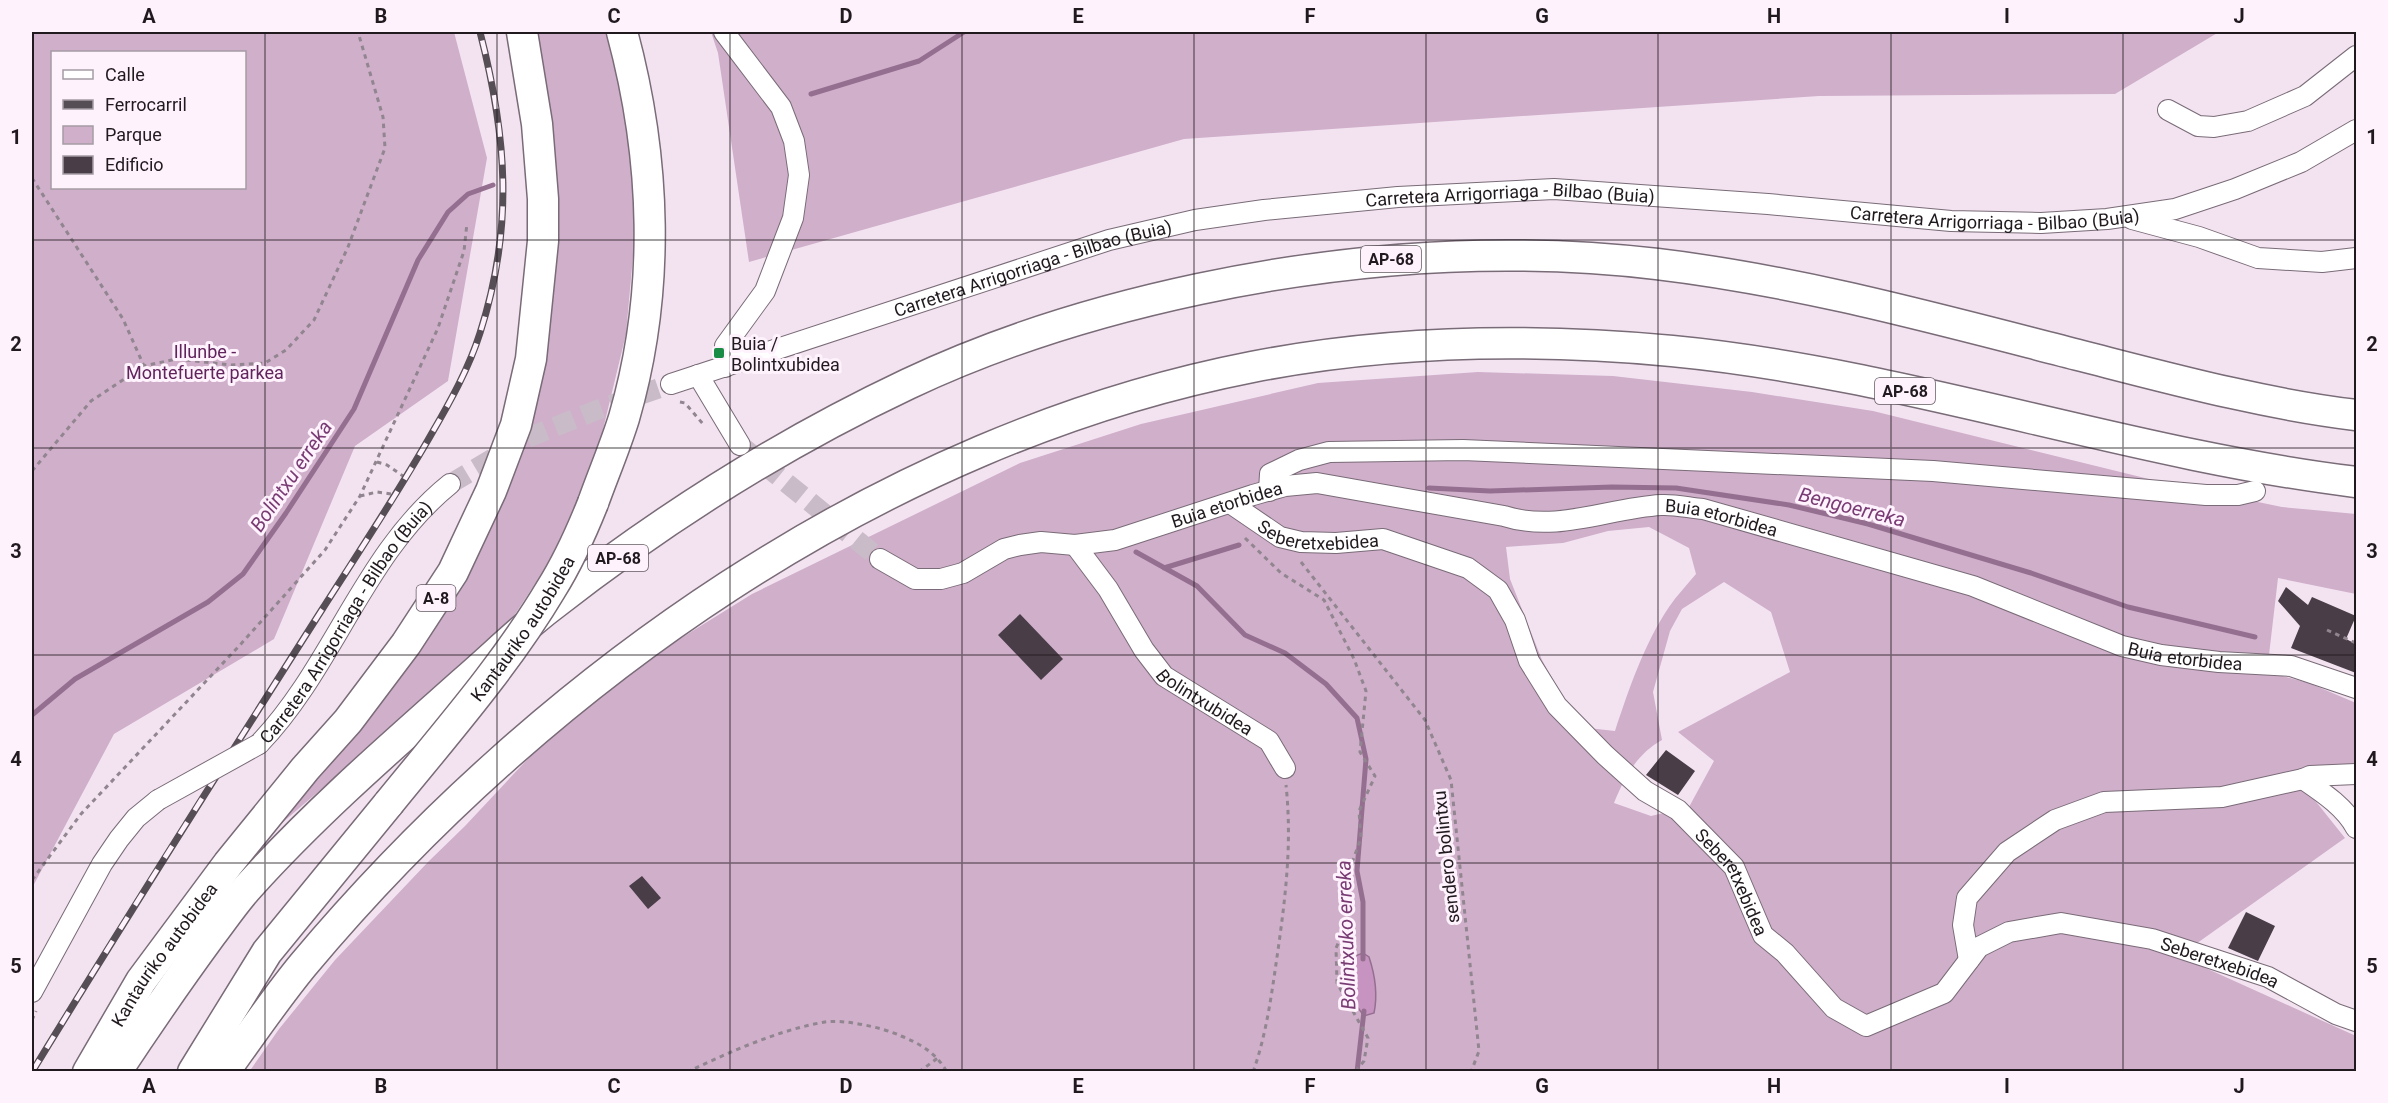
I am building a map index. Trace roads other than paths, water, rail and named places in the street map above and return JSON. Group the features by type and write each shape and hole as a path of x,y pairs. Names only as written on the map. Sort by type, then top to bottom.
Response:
{"highway":[{"name":"Kantauriko autobidea","path":"88,1071 141,981 228,864 305,769 348,722 406,644 453,572 491,491 516,425 531,359 543,241 543,199 537,124 522,32"},
{"name":"Kantauriko autobidea","path":"193,1071 267,952 461,714 521,634 556,581 593,503 623,419 632,386 640,346 650,259 648,172 636,84 622,32"},
{"name":"AP-68","path":"116,1071 164,999 247,888 409,731 549,608 711,493 810,434 911,382 978,355 1089,316 1139,302 1245,279 1346,263 1485,255 1592,258 1722,273 1841,296 2210,388 2356,415"},
{"name":"AP-68","path":"224,1071 300,968 434,824 551,715 648,641 768,562 850,515 922,478 1000,442 1162,388 1256,366 1389,348 1505,344 1576,345 1672,351 1820,372 2161,448 2356,482"}],"street":[{"path":"724,32 781,107 794,141 799,174 794,218 765,291 725,346 725,367"},
{"path":"2168,111 2198,126 2214,127 2248,121 2305,96 2356,56"},
{"name":"Carretera Arrigorriaga - Bilbao (Buia)","path":"671,384 1109,240 1195,220 1276,209 1398,197 1554,189 1768,204 1951,221 2041,223 2125,217 2175,209 2235,189 2301,162 2356,130"},
{"path":"2195,203 2200,225 2210,241"},
{"path":"2125,217 2210,241 2258,258 2322,262 2356,258"},
{"path":"698,375 740,445"},
{"path":"1269,491 1270,474 1299,460 1329,452 1463,450 1933,471 2206,495 2238,495 2255,491"},
{"name":"Buia etorbidea","path":"1075,545 1115,540 1269,491 1317,483 1504,516 1524,523 1561,522 1662,504 1703,509 1973,586 2122,646 2161,655 2219,663 2291,666 2356,688"},
{"name":"Carretera Arrigorriaga - Bilbao (Buia)","path":"32,992 102,864 119,839 136,819 158,800 260,744 295,701 366,582 400,535 428,503 450,484"},
{"name":"Seberetxebidea","path":"1230,503 1280,537 1301,542 1336,543 1383,539 1468,568 1498,590 1515,620 1529,661 1557,706 1605,755 1645,791 1678,810 1734,867 1763,934 1785,953 1834,1008 1866,1026 1944,993 1979,947 2009,932 2061,923 2152,939 2268,977 2336,1014 2356,1021"},
{"path":"880,559 915,579 942,579 963,573 1004,549 1041,542 1075,545"},
{"name":"Bolintxubidea","path":"1075,545 1108,589 1144,650 1164,676 1269,741 1285,768"},
{"path":"1969,960 1963,925 1967,898 2007,852 2055,820 2104,802 2222,797 2310,777 2356,774"},
{"path":"2303,779 2322,792 2351,818 2356,828"}],"waterway":[{"path":"811,94 919,61 964,32"},
{"name":"Bolintxu erreka","path":"32,715 75,679 208,602 243,574 354,409 418,260 448,212 468,194 493,185"},
{"name":"Bengoerreka","path":"1429,488 1490,491 1612,487 1676,488 1789,505 1868,524 2031,573 2128,607 2255,637"},
{"name":"Bengoerreka","path":"1164,568 1239,545"},
{"name":"Bolintxuko erreka","path":"1136,552 1197,586 1245,635 1285,653 1326,684 1357,718 1366,759 1357,871 1363,902 1363,959"},
{"name":"Bolintxuko erreka","path":"1357,1072 1364,1011"}],"tunnel":[{"path":"450,484 527,438 671,384"},
{"path":"740,445 880,559"}],"railway":[{"path":"32,1072 176,839 406,478 459,385 480,333 491,294 502,219 501,145 496,108 480,32"}],"place":[{"name":"Buia / Bolintxubidea","path":"719,353"}],"park label":[{"name":"Illunbe - Montefuerte parkea","path":"205,361"}]}
